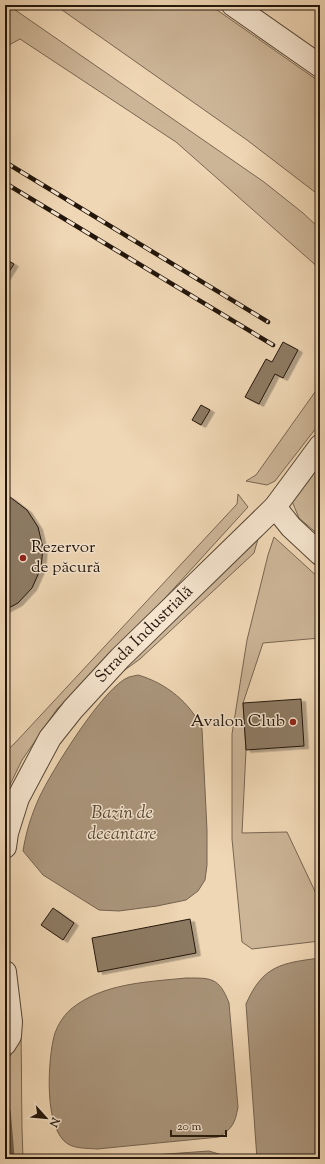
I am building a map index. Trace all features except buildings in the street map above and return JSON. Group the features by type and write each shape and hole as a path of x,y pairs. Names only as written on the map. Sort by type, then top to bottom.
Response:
{"street":[{"path":"233,5 320,66"},
{"name":"Strada Industrială","path":"5,847 7,833 18,798 50,738 73,709 120,658 275,507 320,446"},
{"path":"275,507 291,527 320,554"},
{"path":"5,972 11,1022 10,1036 5,1044"}],"shaded area":[{"path":"5,5 8,5 264,182 303,213 320,229 320,269 176,142 20,39 9,45 5,42"},
{"path":"55,5 210,5 320,82 320,196 247,140"},
{"path":"320,385 320,423 275,481 267,485 246,481 256,475"},
{"path":"314,470 320,475 320,536 299,518 291,499"},
{"path":"238,494 248,507 166,597 57,709 22,760 5,795 5,752 237,504"},
{"path":"260,532 254,553 140,659 122,672"},
{"path":"274,537 320,579 320,638 263,643 243,703 246,750 242,833 287,832 320,902 320,941 252,949 242,942 232,839 232,734 247,640 268,555"},
{"path":"21,1035 23,1159 5,1159 5,1066"}],"water":[{"name":"Bazin de decantare","path":"138,675 158,683 176,695 191,711 202,729 207,830 207,865 205,880 198,891 186,900 157,906 119,911 99,910 43,875 23,851 29,824 39,798 79,731 106,696 118,684 129,677"},
{"path":"320,958 320,1159 257,1159 246,1004 259,981 275,968 284,964"},
{"path":"186,978 202,978 213,981 222,988 229,1003 238,1107 233,1125 219,1137 97,1149 78,1148 68,1144 60,1136 55,1125 51,1111 49,1080 53,1041 55,1032 62,1019 71,1009 84,1000 111,989 126,985"},
{"path":"209,1151 229,1159 96,1159"}],"waterway":[{"path":"5,1108 8,1112 12,1159"}],"railway":[{"path":"5,162 268,322"},
{"path":"5,183 273,345"}],"place":[{"name":"Rezervor de păcură","path":"23,558"},
{"name":"Avalon Club","path":"293,722"}]}
